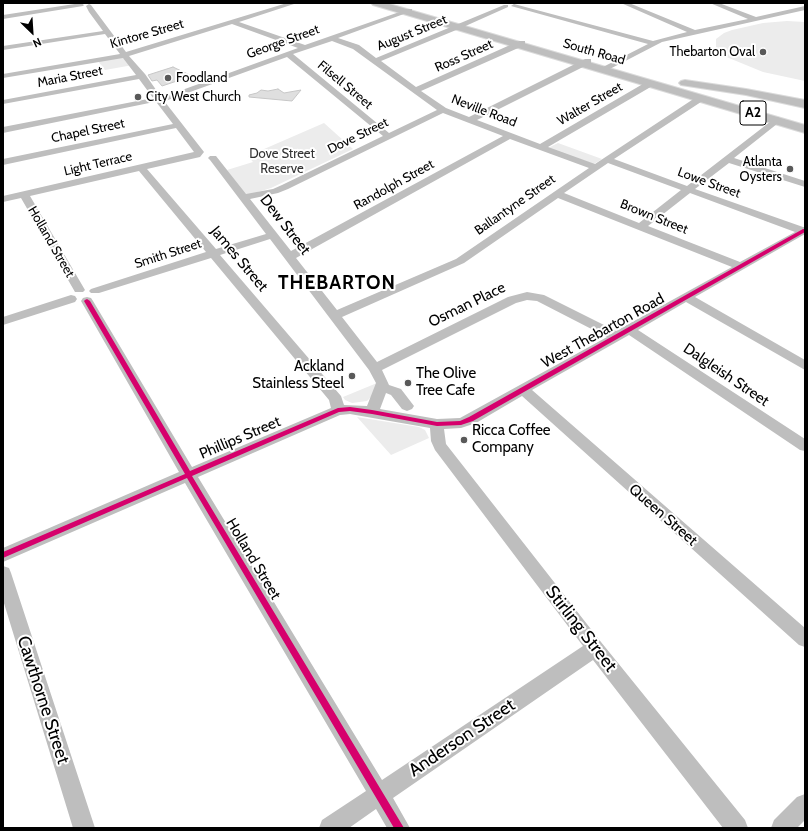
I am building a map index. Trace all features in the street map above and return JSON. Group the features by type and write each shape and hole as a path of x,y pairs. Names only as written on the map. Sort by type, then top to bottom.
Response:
{"highway":[{"name":"South Road","path":"376,3 646,78 746,92 805,104"},
{"name":"South Road","path":"386,3 408,11"},
{"name":"South Road","path":"606,68 651,83 805,128"}],"street":[{"name":"Kintore Street","path":"3,76 125,55 294,3"},
{"path":"624,3 693,32"},
{"path":"713,3 755,19"},
{"path":"801,3 805,4"},
{"path":"3,17 89,4 107,32 179,125"},
{"path":"510,4 654,43"},
{"name":"August Street","path":"375,60 510,4"},
{"path":"606,68 654,43 693,32 805,8"},
{"name":"George Street","path":"3,130 159,99 408,11"},
{"path":"233,22 304,48"},
{"path":"3,48 107,32"},
{"name":"Neville Road","path":"331,38 356,47 442,110 511,135 570,159 596,167"},
{"name":"Ross Street","path":"416,90 521,44"},
{"name":"Filsell Street","path":"286,54 291,56 388,136"},
{"path":"470,120 585,62"},
{"name":"Maria Street","path":"3,102 142,76"},
{"name":"Walter Street","path":"542,147 651,83"},
{"name":"Ballantyne Street","path":"335,315 460,261 596,167 701,98"},
{"name":"Dove Street","path":"244,199 269,195 442,110"},
{"path":"640,227 778,120"},
{"name":"Light Terrace","path":"3,199 194,156 199,152 179,125"},
{"name":"Chapel Street","path":"3,162 179,125"},
{"name":"Randolph Street","path":"289,258 511,135"},
{"name":"Dew Street","path":"213,158 375,368 383,383 382,387"},
{"path":"727,159 805,184"},
{"name":"Lowe Street","path":"607,160 803,232"},
{"name":"James Street","path":"141,168 168,202 214,254 336,399 338,410"},
{"name":"Holland Street","path":"24,194 87,294 188,474 399,828"},
{"name":"Brown Street","path":"557,194 742,267"},
{"name":"West Thebarton Road","path":"406,412 437,424 450,424 471,419 803,232"},
{"name":"Smith Street","path":"87,294 272,235"},
{"path":"3,321 71,299 71,296 87,294"},
{"name":"Osman Place","path":"375,368 512,300 527,296 540,298 618,337"},
{"path":"688,298 805,366"},
{"name":"Dalgleish Street","path":"630,330 805,446"},
{"path":"372,412 382,387 396,392 406,412"},
{"name":"Queen Street","path":"523,390 805,639"},
{"name":"Phillips Street","path":"3,556 188,474 338,410 350,409 372,412 406,412"},
{"name":"Stirling Street","path":"437,424 438,441 440,446 595,648 737,828"},
{"name":"Cawthorne Street","path":"3,573 84,828"},
{"name":"Anderson Street","path":"330,828 595,648"},
{"path":"782,828 805,805"}],"green space":[{"name":"Thebarton Oval","path":"787,21 805,22 805,81 763,72 724,56 716,47 716,39 724,33 732,30 763,23"},
{"path":"125,55 133,65 105,70 97,60"},
{"name":"Dove Street Reserve","path":"324,123 353,149 271,188 245,196 227,170 253,162 248,156"},
{"path":"558,143 602,159 594,164 548,148"},
{"path":"377,383 371,397 367,401 352,403 345,400 343,397"},
{"path":"357,417 419,427 425,430 429,438 391,455"}],"building":[{"name":"Foodland","path":"173,67 192,76 162,86 157,80 152,81 148,75"},
{"path":"278,89 284,93 301,90 292,101 249,97 249,95 257,93 261,90 268,91"}],"cycle path":[{"path":"3,555 338,410 350,409 372,412 437,424 461,423 471,419 805,230"},
{"path":"87,301 399,828"}],"place":[{"name":"Thebarton Oval","path":"763,52"},
{"name":"Foodland","path":"168,78"},
{"name":"City West Church","path":"138,97"},
{"name":"Atlanta Oysters","path":"790,169"},
{"name":"Ackland Stainless Steel","path":"352,376"},
{"name":"The Olive Tree Cafe","path":"408,383"},
{"name":"Ricca Coffee Company","path":"464,440"}],"district":[{"name":"THEBARTON","path":"337,283"}]}
